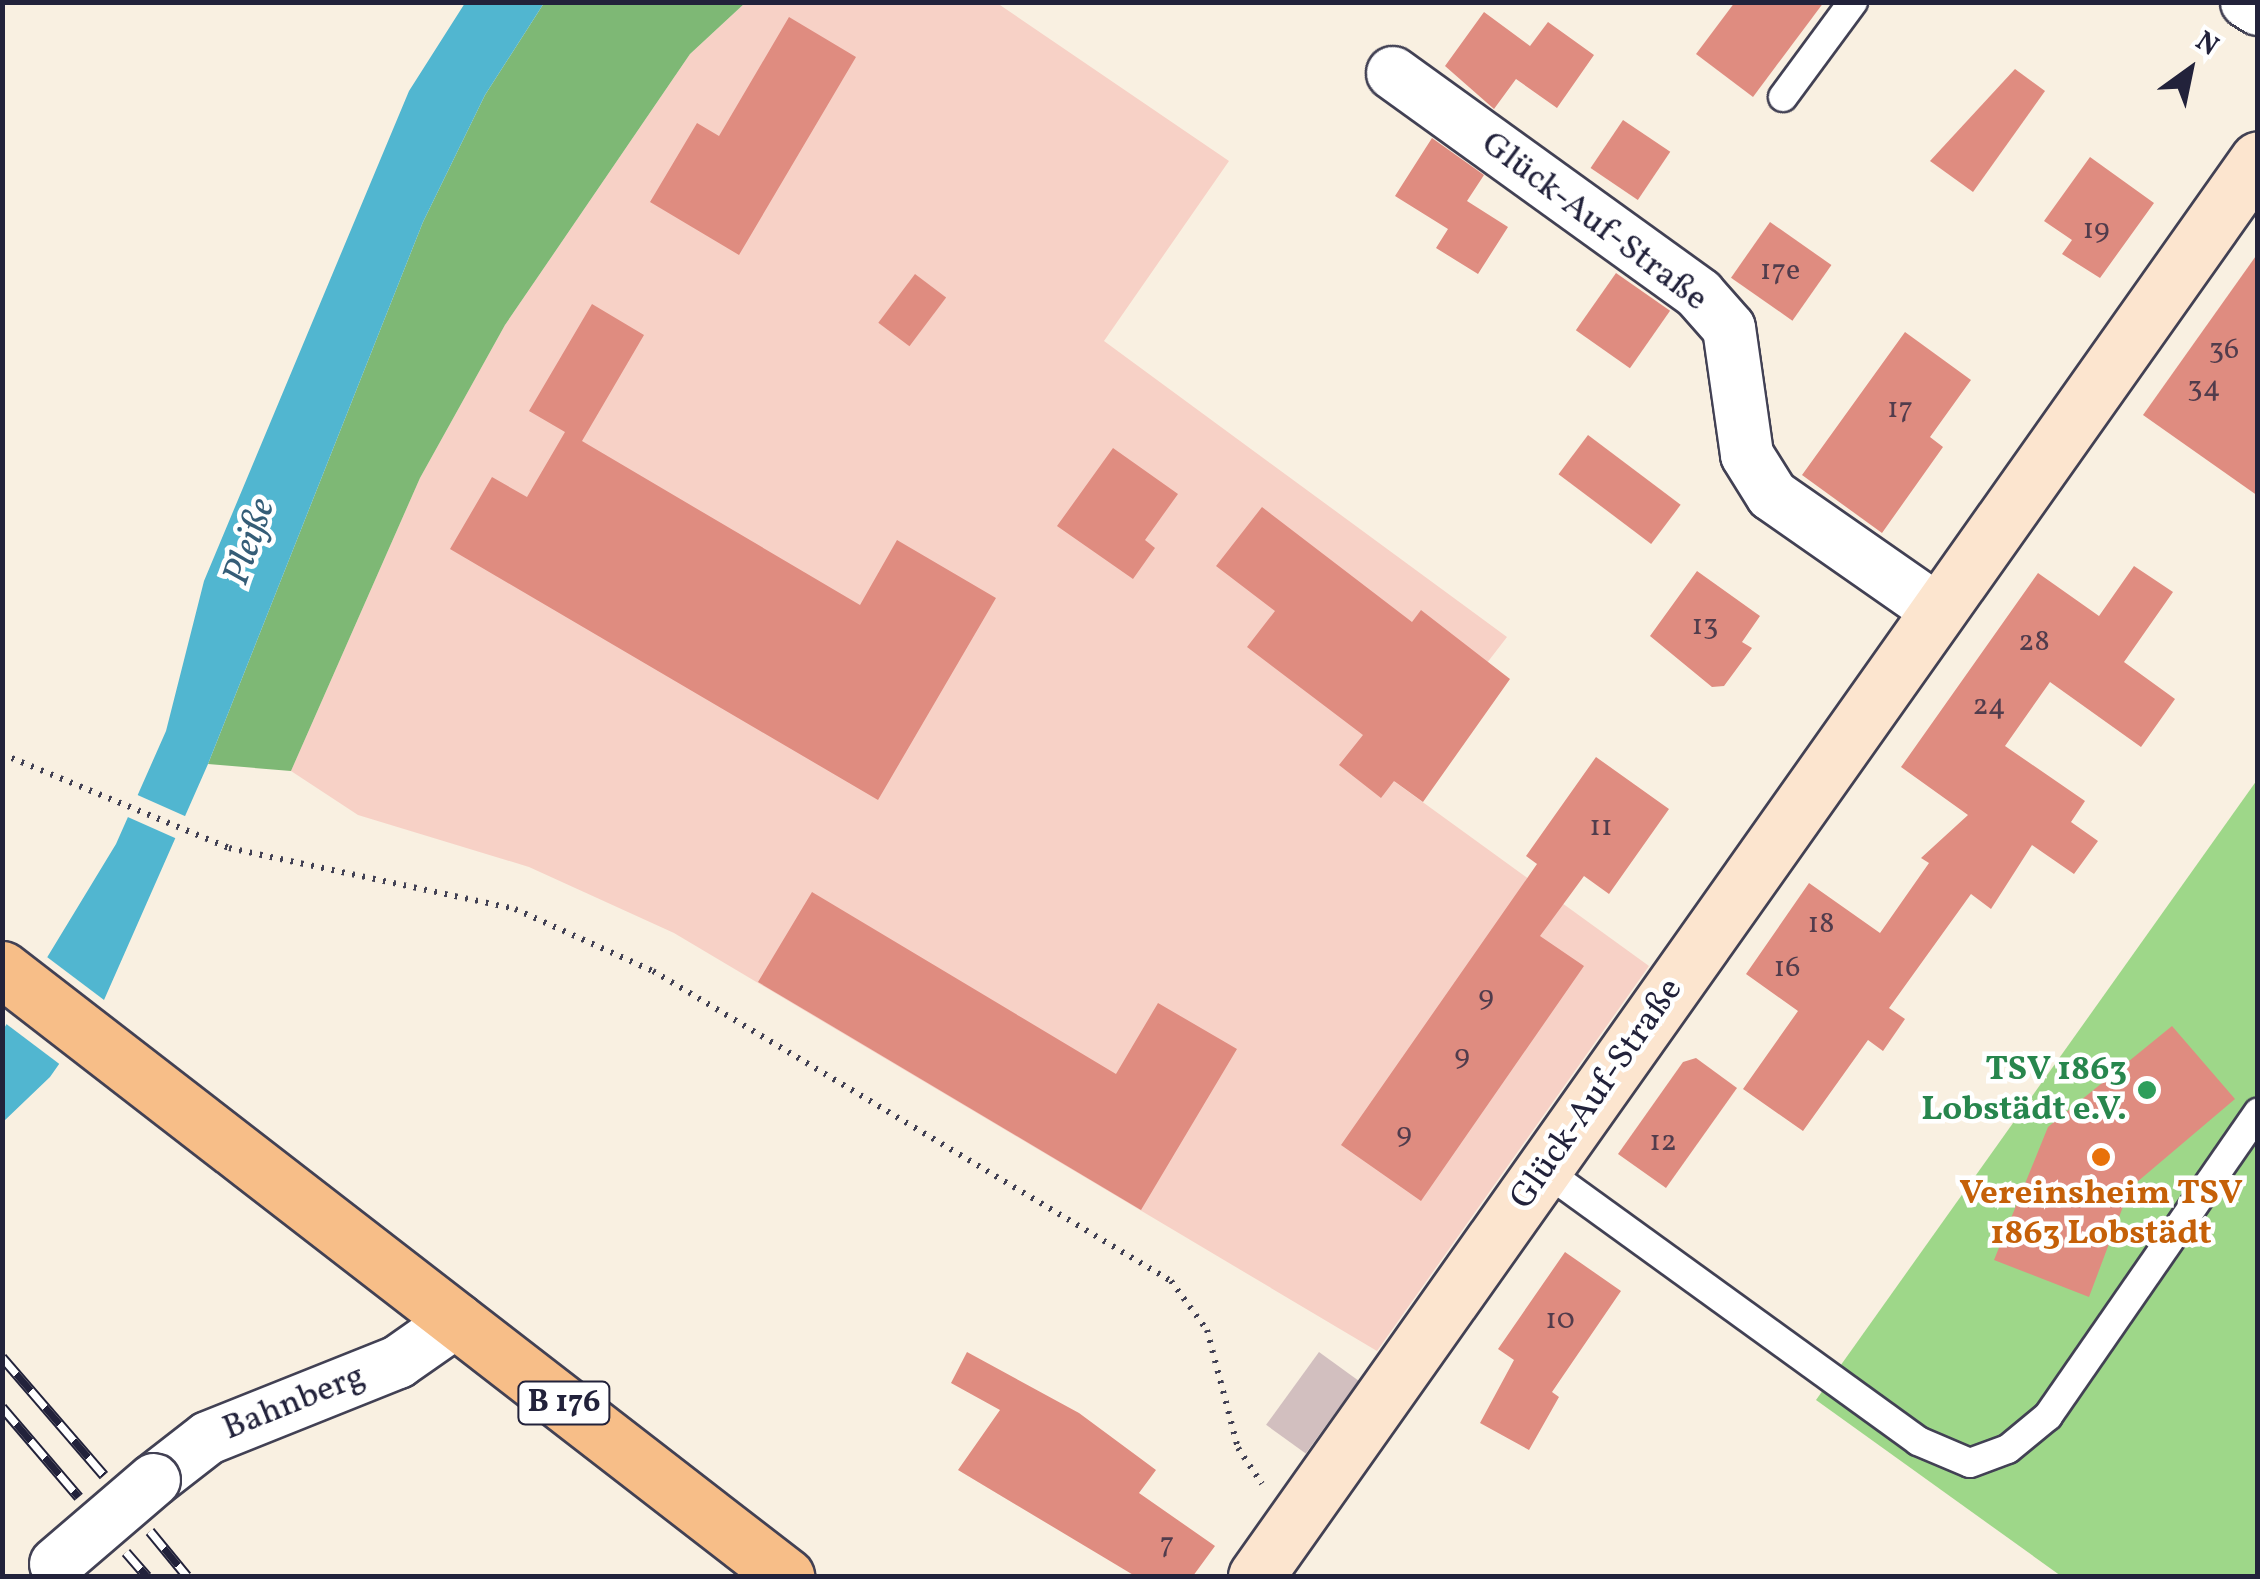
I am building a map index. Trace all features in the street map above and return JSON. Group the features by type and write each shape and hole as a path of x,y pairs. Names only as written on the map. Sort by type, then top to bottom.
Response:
{"main road":[{"name":"Glück-Auf-Straße","path":"1256,1576 2258,159"},
{"name":"B 176","path":"3,969 786,1576"}],"street":[{"path":"2248,2 2258,9"},
{"name":"Glück-Auf-Straße","path":"1394,74 1699,294 1729,328 1747,455 1772,495 1938,611"},
{"name":"Bahnberg","path":"51,1570 154,1480 261,1412 398,1362 458,1320"}],"lane":[{"path":"1783,97 1853,2"},
{"path":"1544,1170 1918,1442 1970,1463 2008,1449 2048,1416 2258,1113"}],"path":[{"path":"2,754 204,838 516,909 598,943 1171,1282 1207,1330 1238,1448 1298,1518"}],"shaded area":[{"path":"745,3 997,3 1229,161 1104,341 1507,637 1395,782 1649,966 1377,1351 674,933 529,867 358,815 291,771 420,478 505,325 690,54"},
{"path":"1319,1352 1359,1381 1306,1454 1266,1425"}],"green space":[{"path":"544,3 745,3 690,54 505,325 420,478 291,771 208,764 423,222 485,95"},
{"name":"TSV 1863 Lobstädt e.V.","path":"2257,780 2257,1576 2061,1576 1816,1400"}],"water":[{"name":"Pleiße","path":"465,3 544,3 485,95 423,222 208,764 104,1000 50,1077 3,1122 3,1030 116,844 166,731 204,581 409,91"}],"pier":[{"path":"133,793 189,818 179,840 123,815"},
{"path":"47,957 108,1003 61,1065 2,1021"}],"building":[{"path":"1735,2 1824,2 1753,97 1696,54"},
{"path":"1484,12 1530,46 1548,22 1594,55 1557,108 1516,79 1494,109 1445,66"},
{"path":"789,17 856,57 739,255 650,202 697,123 719,136"},
{"path":"2015,69 2045,91 1973,192 1930,161"},
{"path":"1623,120 1670,152 1638,200 1591,168"},
{"path":"1432,138 1484,175 1467,201 1508,227 1478,274 1436,248 1448,229 1395,196"},
{"path":"2090,157 2154,203 2100,278 2062,254 2072,240 2044,221"},
{"path":"1770,222 1831,265 1792,321 1731,278"},
{"path":"2258,253 2258,496 2143,415"},
{"path":"1616,273 1670,311 1630,368 1576,330"},
{"path":"915,274 946,297 909,346 878,323"},
{"path":"592,304 644,335 582,441 860,605 897,540 996,598 878,800 450,549 492,477 527,497 565,432 529,411"},
{"path":"1905,332 1971,380 1930,437 1943,447 1882,533 1802,475"},
{"path":"1588,435 1681,505 1651,544 1559,474"},
{"path":"1113,448 1178,494 1145,540 1155,548 1133,579 1057,526"},
{"path":"1262,507 1412,622 1421,610 1510,679 1423,802 1394,781 1381,798 1339,765 1363,735 1247,647 1275,611 1216,566"},
{"path":"2134,566 2173,592 2124,662 2175,699 2141,747 2050,682 2005,746 2085,801 2071,822 2098,841 2074,874 2032,845 1991,909 1971,894 1889,1008 1905,1019 1883,1051 1868,1040 1803,1131 1743,1089 1798,1011 1746,974 1809,883 1880,933 1929,863 1921,858 1968,815 1901,767 2038,573 2099,616"},
{"path":"1697,571 1760,616 1742,642 1752,648 1724,686 1712,687 1650,636"},
{"path":"1596,757 1669,809 1609,894 1584,876 1540,936 1584,966 1421,1201 1341,1145 1537,864 1526,856"},
{"path":"812,892 1116,1074 1158,1003 1237,1049 1141,1210 758,982"},
{"name":"Vereinsheim TSV 1863 Lobstädt","path":"2172,1026 2235,1099 2130,1188 2089,1297 1994,1260 2048,1127"},
{"path":"1696,1058 1737,1088 1666,1188 1618,1154 1683,1062"},
{"path":"1565,1252 1621,1291 1552,1392 1559,1397 1529,1450 1480,1423 1514,1360 1498,1349"},
{"path":"967,1352 1079,1413 1156,1470 1139,1493 1215,1546 1193,1576 1135,1576 958,1470 1000,1410 951,1383"}],"railway":[{"path":"2,1357 104,1475"},
{"path":"2,1407 79,1497"},
{"path":"150,1531 187,1576"},
{"path":"126,1552 147,1576"}],"place":[{"name":"TSV 1863 Lobstädt e.V.","path":"2147,1090"},
{"name":"Vereinsheim TSV 1863 Lobstädt","path":"2101,1157"}]}
